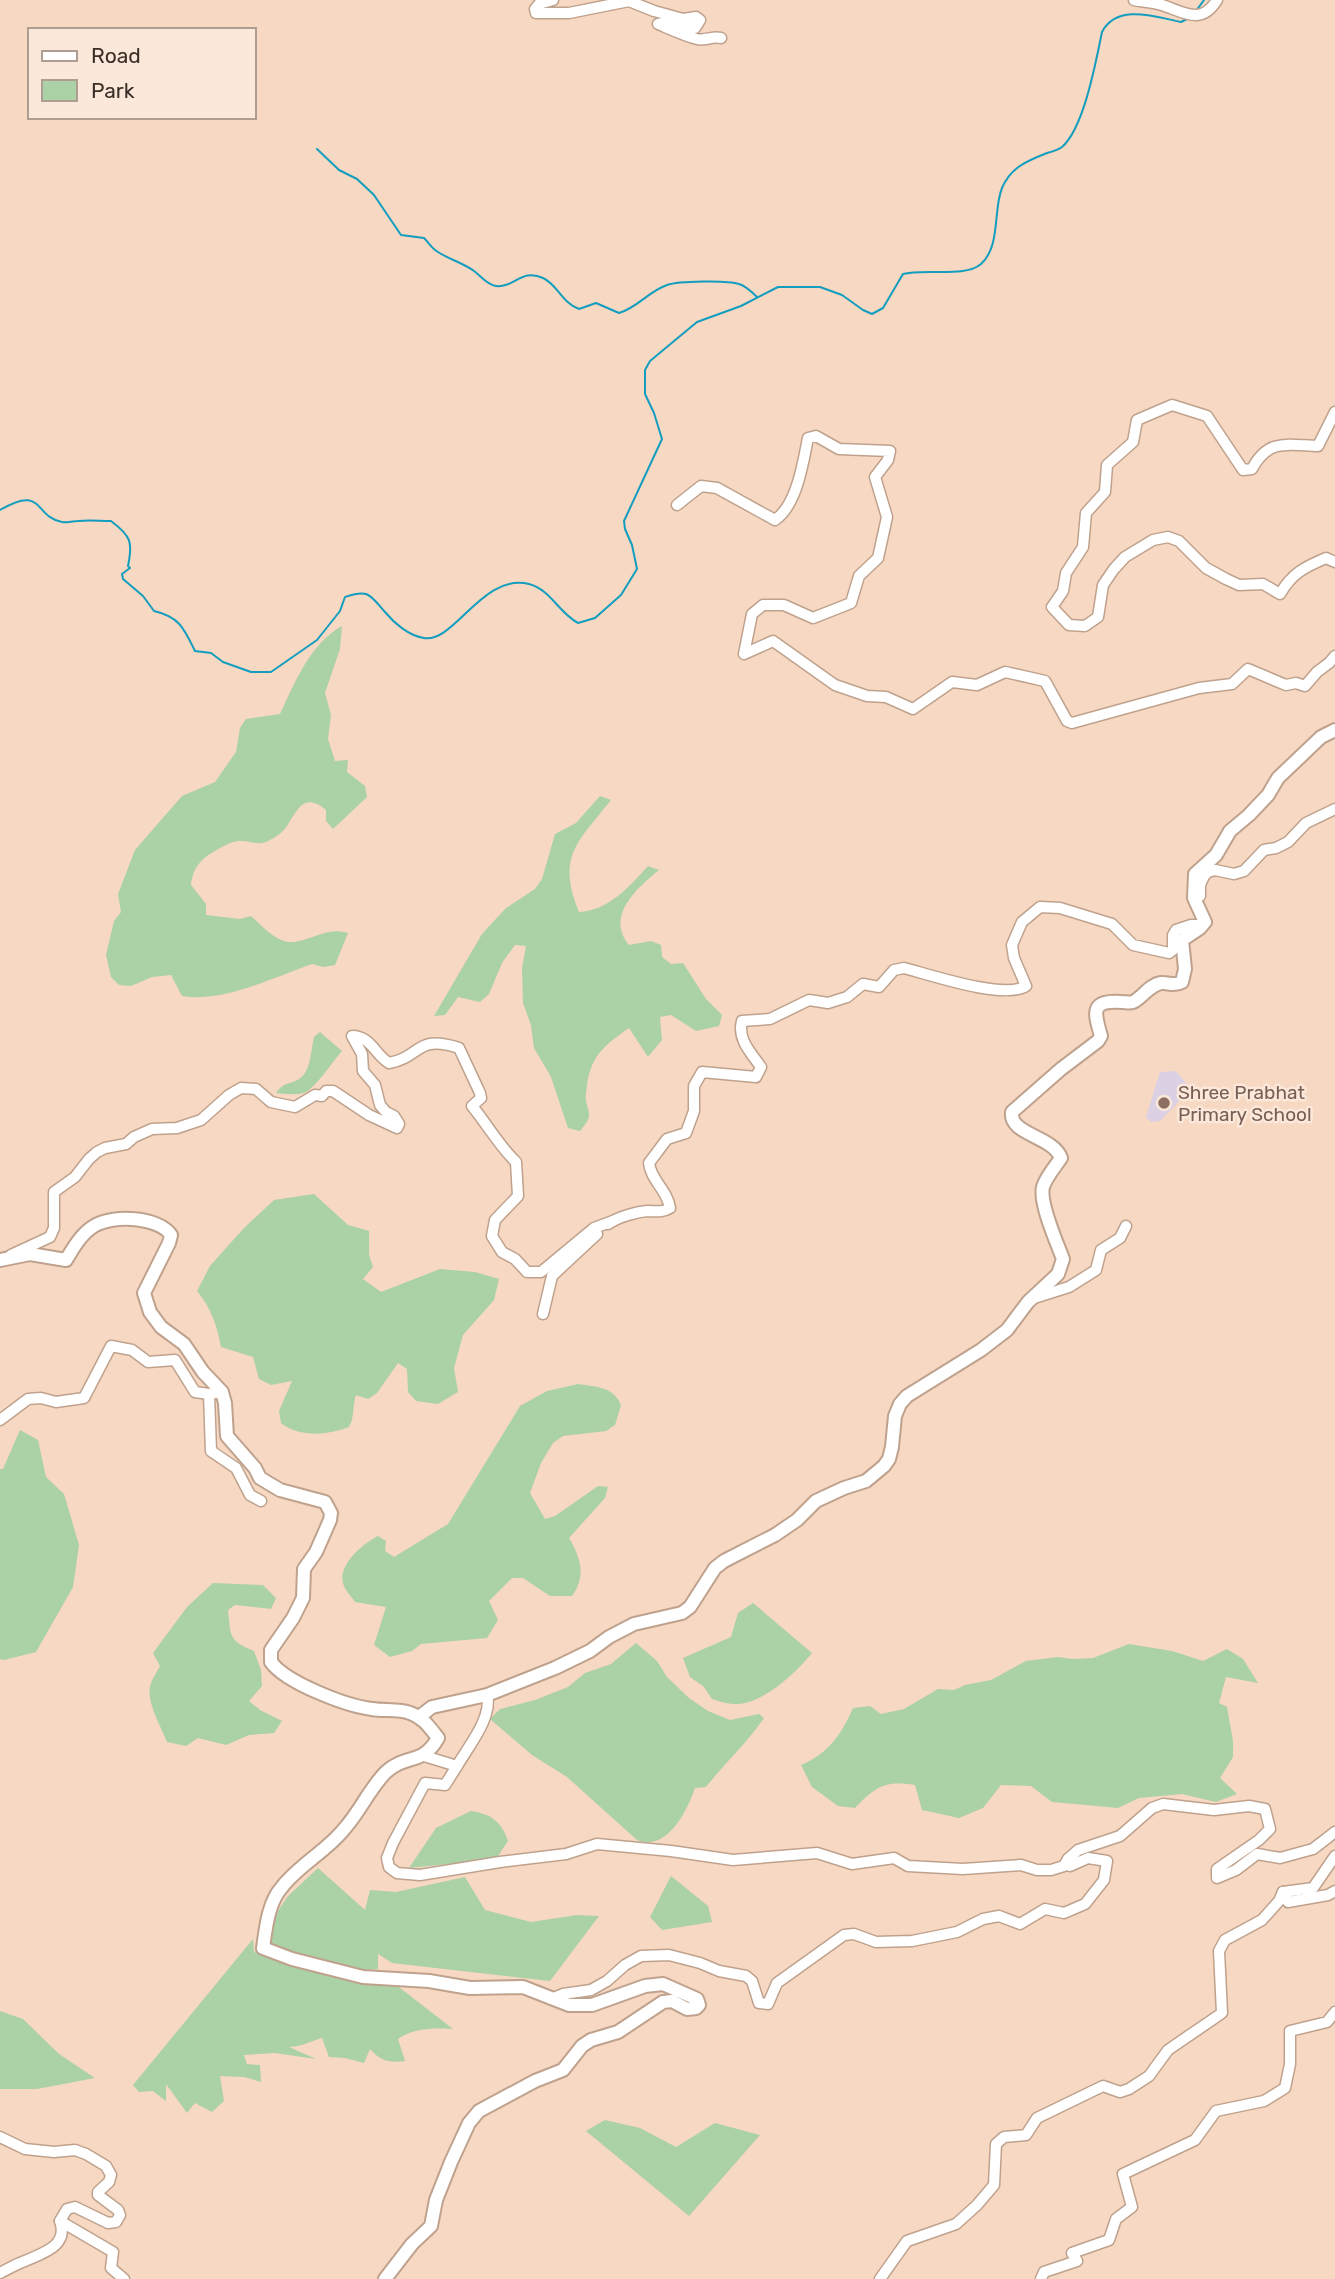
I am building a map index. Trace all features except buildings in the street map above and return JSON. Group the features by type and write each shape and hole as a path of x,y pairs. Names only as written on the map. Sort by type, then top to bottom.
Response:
{"main road":[{"path":"419,1717 432,1707 487,1695 590,1651 634,1624 682,1613 690,1607 715,1568 724,1561 775,1535 797,1520 816,1501 866,1481 888,1459 895,1416 907,1396 1007,1330 1028,1302 1062,1267 1063,1259 1042,1191 1045,1181 1061,1158 1049,1143 1015,1125 1011,1118 1012,1112 1098,1041 1101,1036 1095,1014 1103,1003 1132,1003 1161,983 1176,985 1182,982 1185,969 1182,940 1205,922 1194,898 1195,874 1216,855 1230,831 1249,816 1268,795 1278,778 1321,737 1335,730"},
{"path":"2,1259 30,1254 66,1259 79,1239 96,1224 118,1219 145,1220 166,1228 171,1236 169,1243 144,1293 150,1312 161,1327 184,1344 215,1393 225,1403 227,1436 255,1468 260,1478 279,1490 325,1502 331,1513 319,1546 304,1569 303,1598 271,1650 271,1662 284,1676 341,1701 370,1709 407,1712 419,1717 438,1738 424,1756 402,1761 387,1772 333,1843 281,1887 270,1911 263,1948 292,1959 363,1977 429,1981 470,1987 523,1987 569,2005 592,2005 645,1986 663,1984 697,1999 699,2005 687,2009 672,2001 663,2002 618,2032 590,2040 563,2070 479,2111 470,2123 451,2162 436,2200 431,2226 412,2244 385,2279"}],"street":[{"path":"552,0 539,4 535,9 536,13 569,13 629,1 683,19 700,20 695,28 658,23 701,40 716,36 721,38"},
{"path":"1134,0 1160,4 1192,16 1206,12 1217,0"},
{"path":"1335,412 1318,446 1274,445 1259,456 1252,469 1243,470 1206,416 1172,405 1154,415 1137,420 1133,442 1107,465 1105,492 1087,513 1083,547 1066,573 1063,591 1052,607 1069,625 1086,626 1098,617 1103,584 1125,557 1153,540 1168,537 1179,541 1206,568 1226,579 1239,585 1263,584 1280,594 1287,581 1303,567 1326,558 1335,562"},
{"path":"677,505 701,486 717,488 775,520 782,514 800,477 808,438 816,436 839,449 890,451 888,460 875,477 887,517 878,558 859,576 851,603 813,618 784,606 763,605 752,614 744,654 773,640 835,685 867,696 886,697 913,709 952,682 977,685 1005,672 1045,681 1062,712 1072,723 1199,688 1232,684 1248,669 1286,685 1296,682 1305,686 1335,656"},
{"path":"1199,907 1200,885 1208,872 1215,870 1234,874 1244,871 1264,850 1288,842 1306,823 1335,808"},
{"path":"2,1259 50,1237 54,1228 54,1192 75,1177 97,1152 125,1144 152,1129 177,1128 201,1120 241,1088 256,1089 271,1102 295,1107 315,1095 322,1096 327,1091 333,1091 369,1115 397,1128 399,1124 394,1116 380,1105 375,1085 362,1072 362,1054 352,1035 371,1044 380,1058 389,1063 398,1062 426,1044 436,1043 459,1048 480,1093 481,1098 472,1106 503,1149 516,1162 518,1196 495,1220 492,1236 502,1252 515,1259 527,1272 541,1272 594,1228 646,1211 662,1213 670,1208 668,1196 650,1173 649,1163 667,1139 686,1133 694,1111 694,1086 702,1072 756,1077 761,1067 745,1045 740,1029 742,1021 770,1019 808,1000 828,1003 848,997 863,984 879,986 894,970 904,968 991,990 1019,991 1026,986 1014,958 1012,945 1022,922 1041,907 1060,908 1112,924 1133,945 1169,953 1173,950 1175,930 1201,925"},
{"path":"543,1314 552,1276 613,1221"},
{"path":"1034,1298 1069,1287 1096,1270 1101,1250 1120,1238 1126,1226"},
{"path":"0,1420 28,1399 41,1398 56,1402 83,1398 111,1346 132,1350 148,1362 175,1360 195,1392 215,1393 211,1451 236,1468 250,1495 261,1501"},
{"path":"487,1695 490,1705 485,1718 445,1785 425,1783 393,1843 387,1858 389,1867 397,1873 420,1875 500,1861 566,1854 597,1844 733,1860 817,1853 852,1864 894,1858 908,1866 963,1869 1021,1865 1037,1870 1051,1870 1064,1866 1068,1858 1079,1850 1120,1836 1152,1808 1163,1804 1214,1810 1249,1806 1265,1809 1270,1829 1259,1840 1217,1869 1217,1878 1236,1870 1257,1854 1280,1858 1313,1849 1335,1832"},
{"path":"424,1756 457,1766"},
{"path":"1283,1892 1313,1888 1335,1856"},
{"path":"550,1999 591,1990 641,1956 669,1955 719,1971 746,1976 752,1981 759,2003 764,2006 768,2004 776,1983 844,1935 854,1934 876,1942 912,1941 957,1932 983,1919 999,1916 1020,1924 1045,1909 1063,1913 1074,1910 1085,1904 1104,1880 1107,1861 1088,1858 1070,1866 1068,1858"},
{"path":"1283,1892 1288,1902 1328,1895 1335,1891"},
{"path":"880,2279 907,2241 956,2224 995,2185 996,2144 1004,2137 1026,2135 1037,2118 1103,2086 1120,2092 1129,2089 1149,2076 1168,2050 1222,2012 1219,1951 1225,1940 1262,1920 1279,1901 1283,1892"},
{"path":"1041,2279 1044,2272 1077,2261 1072,2253 1109,2240 1116,2219 1132,2207 1122,2174 1195,2140 1216,2111 1264,2101 1285,2088 1290,2064 1290,2031 1327,2022 1335,2012"},
{"path":"0,2137 25,2149 54,2152 75,2150 106,2166 110,2171 109,2182 98,2195 118,2210 120,2215 116,2222 108,2223 75,2207 67,2209 60,2221 62,2235 58,2244 49,2251 0,2273"},
{"path":"60,2221 113,2252 111,2268 124,2279"}],"shaded area":[{"name":"Shree Prabhat Primary School","path":"1176,1071 1191,1089 1160,1121 1151,1122 1146,1117 1160,1072"}],"green space":[{"path":"342,626 340,649 325,693 331,715 328,739 335,761 348,760 347,772 365,786 367,797 333,829 326,821 326,810 312,803 302,805 285,828 272,839 262,843 235,842 217,849 194,871 191,885 206,904 206,915 240,919 251,916 268,932 283,941 295,942 339,931 348,933 335,965 323,967 312,964 248,988 214,996 182,996 171,975 152,977 131,986 119,985 111,977 106,955 114,921 121,912 118,894 135,850 182,796 215,782 236,752 240,728 246,719 280,714 312,653"},
{"path":"600,796 611,800 580,839 570,863 572,893 579,912 590,911 609,902 648,866 659,870 627,903 620,924 622,934 629,945 651,941 661,945 662,957 671,964 683,963 706,999 722,1015 719,1026 696,1031 671,1015 660,1017 662,1040 648,1057 629,1028 613,1040 601,1051 592,1065 586,1097 589,1116 580,1131 568,1128 551,1077 534,1048 531,1025 523,1003 522,968 526,946 515,945 502,963 489,994 480,1002 458,997 445,1015 434,1016 482,934 506,908 535,889 542,879 555,834 576,823"},
{"path":"320,1032 342,1051 308,1091 297,1094 276,1093 282,1086 303,1076 314,1037"},
{"path":"314,1194 348,1225 369,1231 369,1255 373,1267 363,1279 381,1292 440,1269 475,1272 499,1279 494,1300 463,1335 454,1368 458,1392 438,1404 416,1401 408,1392 407,1369 398,1363 377,1393 368,1399 356,1395 349,1427 332,1432 305,1433 281,1423 279,1411 292,1381 271,1385 259,1379 253,1357 221,1347 213,1317 197,1291 210,1266 274,1200"},
{"path":"578,1384 603,1388 618,1399 621,1405 615,1425 606,1431 563,1436 553,1443 541,1463 530,1493 545,1519 555,1516 598,1486 608,1487 605,1498 569,1538 581,1573 572,1596 550,1596 523,1578 512,1578 489,1601 498,1620 487,1638 421,1644 412,1651 390,1657 374,1645 386,1607 355,1602 343,1583 342,1576 348,1562 359,1549 378,1536 386,1541 385,1551 394,1557 448,1524 520,1406 547,1391"},
{"path":"20,1430 38,1440 46,1477 64,1494 79,1545 73,1587 36,1652 4,1660 0,1659 0,1469 3,1469"},
{"path":"213,1583 263,1585 276,1598 271,1609 235,1605 228,1610 232,1637 239,1644 254,1651 261,1670 262,1686 249,1701 282,1721 274,1733 249,1735 226,1745 198,1738 186,1746 167,1742 151,1701 151,1684 160,1666 153,1653 187,1607"},
{"path":"753,1603 812,1653 797,1670 767,1694 745,1703 734,1704 712,1699 703,1686 690,1677 683,1658 731,1637 738,1613"},
{"path":"636,1643 657,1661 667,1677 689,1698 708,1711 730,1720 759,1714 764,1718 706,1787 695,1788 687,1808 674,1827 658,1840 648,1842 637,1840 567,1777 532,1755 490,1719 500,1709 535,1700 568,1687 585,1673 611,1664"},
{"path":"1129,1644 1172,1651 1203,1661 1227,1649 1243,1659 1258,1683 1226,1677 1219,1703 1227,1707 1233,1741 1233,1757 1220,1778 1237,1794 1216,1802 1182,1794 1139,1798 1118,1808 1052,1802 1031,1786 1001,1785 983,1808 959,1818 922,1810 915,1785 905,1784 881,1787 855,1808 838,1806 812,1787 801,1765 827,1749 844,1727 853,1708 870,1706 881,1714 904,1709 938,1689 954,1690 991,1680 1026,1661 1058,1657 1093,1658"},
{"path":"471,1811 494,1820 505,1834 508,1841 496,1859 409,1868 436,1828"},
{"path":"318,1868 365,1910 370,1890 396,1892 465,1877 485,1910 531,1922 577,1915 599,1916 550,1981 392,1963 378,1954 378,1969 353,1968 280,1948 270,1942 266,1929 288,1896"},
{"path":"671,1876 708,1906 712,1922 662,1930 650,1917"},
{"path":"253,1939 254,1952 282,1963 293,1963 354,1982 395,1984 453,2029 417,2031 398,2039 405,2061 385,2060 370,2049 364,2063 329,2057 322,2038 289,2047 316,2059 275,2053 244,2055 247,2064 260,2065 261,2082 244,2077 220,2076 224,2101 212,2112 195,2103 187,2113 166,2084 166,2101 153,2091 139,2092 133,2085"},
{"path":"0,2011 23,2019 59,2054 95,2078 37,2089 0,2089"},
{"path":"605,2120 640,2128 676,2147 715,2123 760,2135 689,2216 586,2131"}],"waterway":[{"path":"1196,11 1204,0"},
{"path":"0,510 24,500 32,501 53,519 62,522 111,521 129,540 130,568 122,574 123,579 143,596 154,611 175,620 188,636 195,651 211,653 223,662 251,672 271,672 317,640 340,611 345,597 363,593 374,599 402,628 424,638 435,637 447,630 483,598 497,588 512,583 537,587 578,623 595,618 621,595 637,569 624,521 662,439 645,394 645,370 650,361 697,322 741,306 778,287 820,287 842,295 872,314 883,308 903,274 965,271 981,264 994,238 999,197 1010,175 1020,166 1062,147 1077,125 1088,93 1102,32 1109,23 1117,18 1138,14 1181,22 1187,19"},
{"path":"317,149 339,170 357,179 374,195 401,235 424,238 435,250 469,268 493,285 502,286 529,275 536,276 548,281 569,303 579,309 596,303 619,313 654,291 681,283 739,284 757,297"}],"place":[{"name":"Shree Prabhat Primary School","path":"1164,1103"}]}
